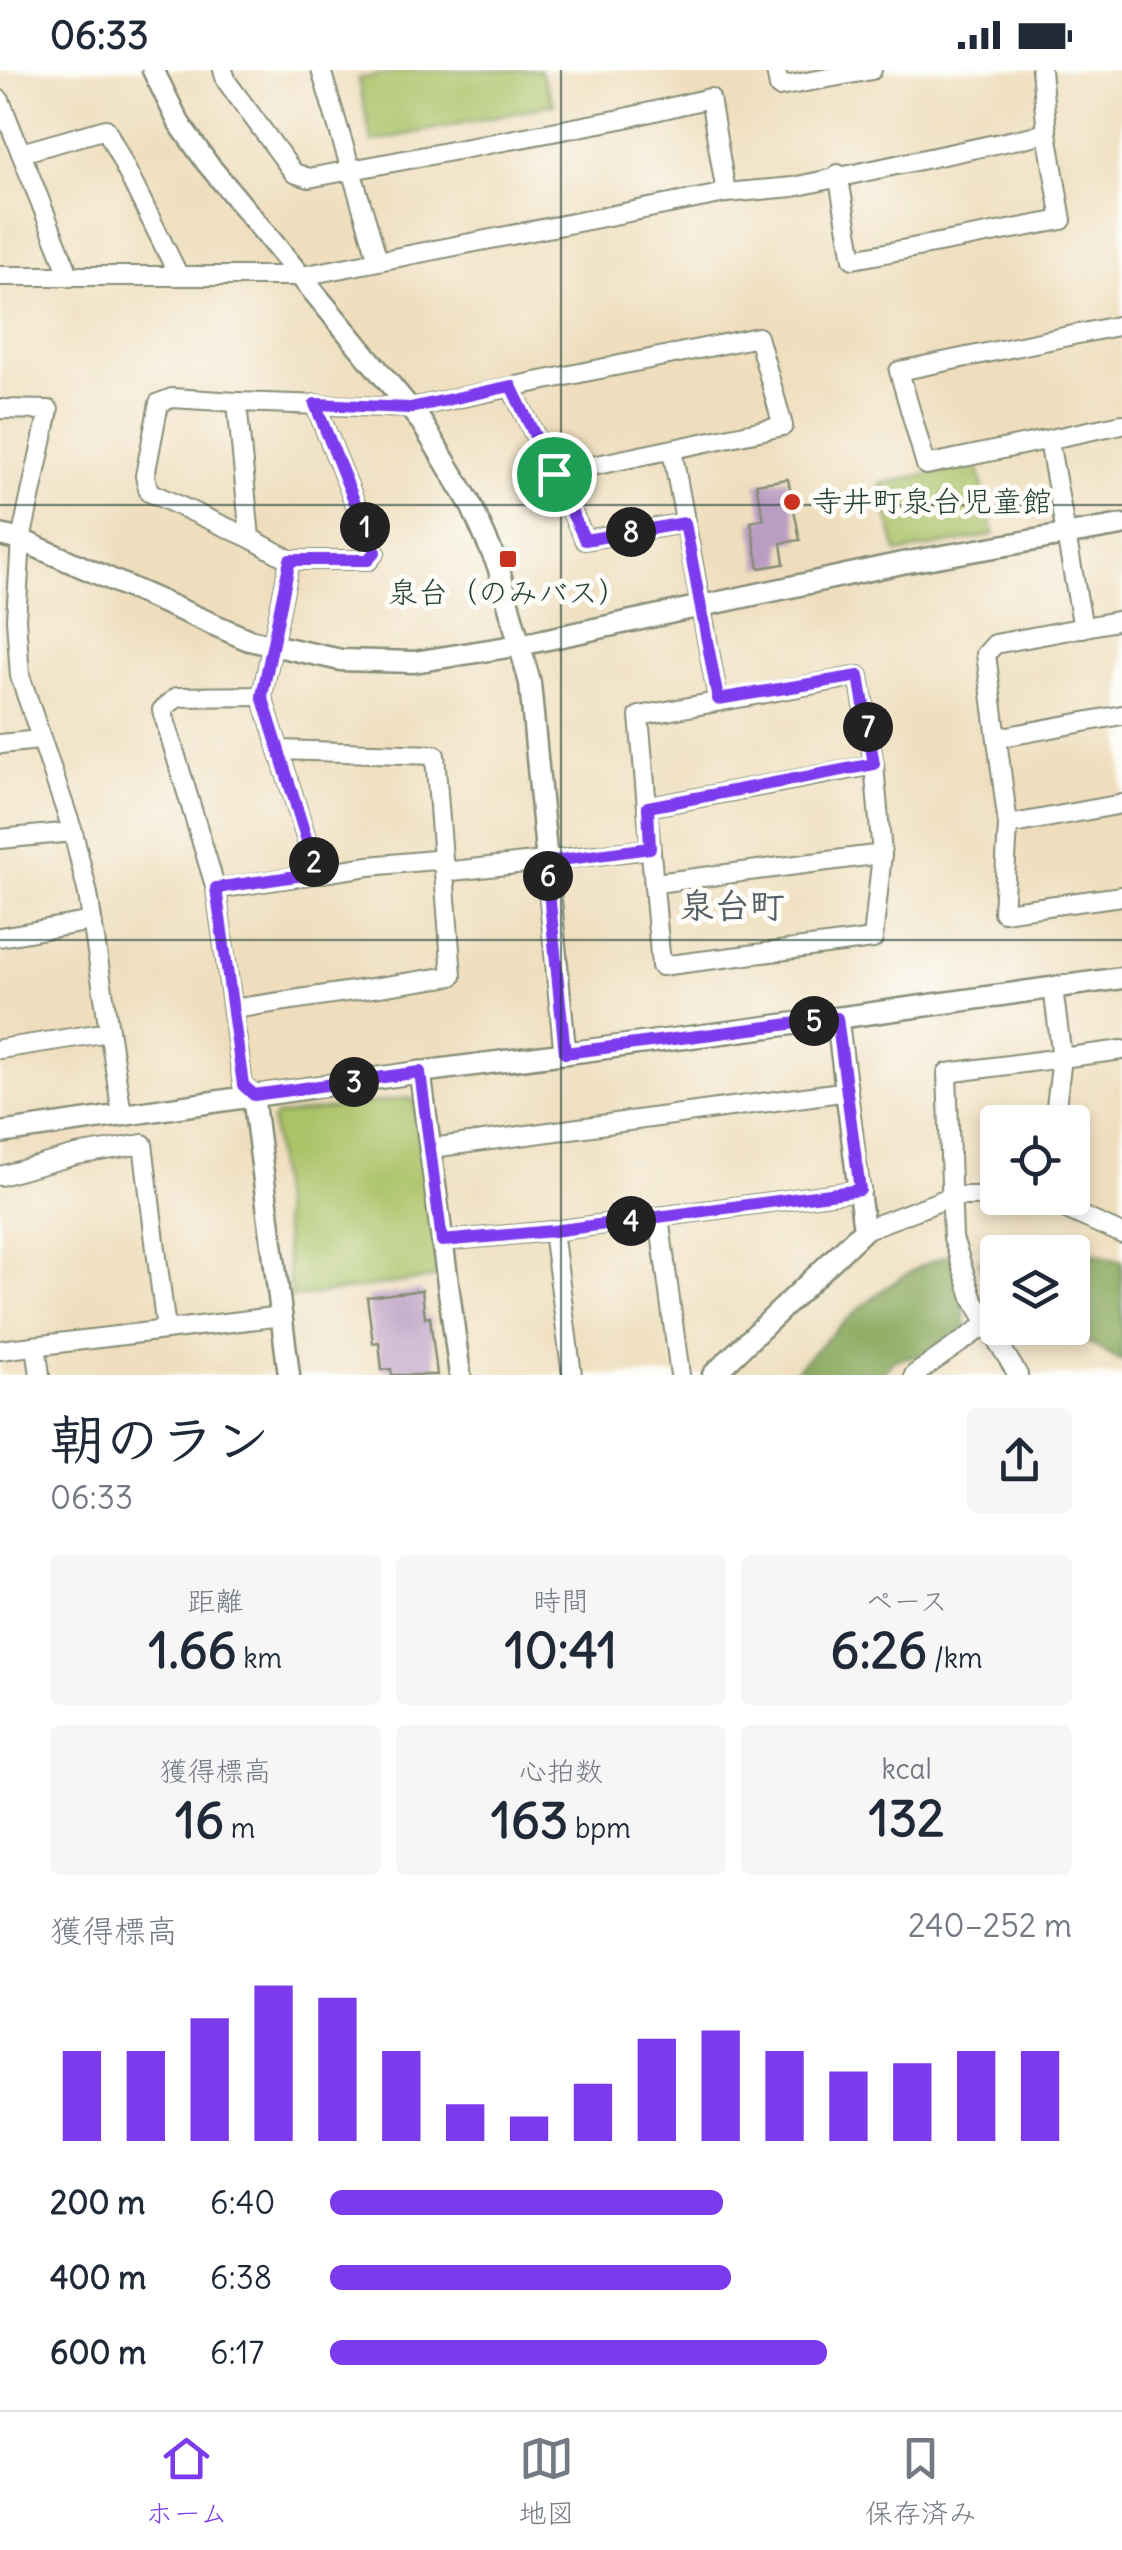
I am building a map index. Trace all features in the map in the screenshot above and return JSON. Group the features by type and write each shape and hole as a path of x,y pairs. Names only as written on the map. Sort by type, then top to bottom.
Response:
{"street":[{"path":"154,70 179,124 207,163 410,408 448,463 498,566 530,683 565,1053"},
{"path":"223,70 226,82 294,173 309,178 621,119 710,98 726,192"},
{"path":"321,70 378,260"},
{"path":"776,70 779,87 871,70"},
{"path":"838,174 853,259 1062,220 1041,70"},
{"path":"0,100 70,277"},
{"path":"21,153 106,129 179,276"},
{"path":"0,276 302,276 726,192 793,186 1047,133"},
{"path":"1122,324 899,371 926,464 1122,424"},
{"path":"315,404 375,552 368,560 290,560 149,492 145,476 159,403 172,398 238,402 315,404 410,408 758,337 782,426 554,474"},
{"path":"511,386 585,540 685,523"},
{"path":"238,402 250,538"},
{"path":"0,409 48,410 10,537 20,676 73,832 92,921 122,1114"},
{"path":"1048,440 1083,628"},
{"path":"672,450 718,699"},
{"path":"10,537 223,630 274,648 341,660 414,662 520,644 902,563 1122,525"},
{"path":"290,560 262,696 317,873"},
{"path":"1122,620 995,644 986,654 1008,825 1003,912 1122,896"},
{"path":"859,676 874,764 882,854 872,939 661,966 639,716 718,699 859,676"},
{"path":"262,696 176,697 162,710 216,888 243,1085 254,1095 289,1375"},
{"path":"997,738 1122,715"},
{"path":"0,744 40,740"},
{"path":"233,1009 452,976 435,755 280,750"},
{"path":"648,807 874,764"},
{"path":"1008,825 1122,804"},
{"path":"0,840 73,832"},
{"path":"216,888 434,860 453,872 650,848"},
{"path":"656,883 882,854"},
{"path":"0,937 92,921"},
{"path":"0,1133 1122,978"},
{"path":"1053,988 1062,1058 1056,1105"},
{"path":"837,1018 864,1230"},
{"path":"0,1049 109,1032"},
{"path":"980,1311 953,1238 947,1072 1122,1050"},
{"path":"420,1072 460,1375"},
{"path":"432,1148 848,1091"},
{"path":"0,1176 76,1155 143,1144 166,1330"},
{"path":"442,1241 553,1231 860,1190"},
{"path":"713,1375 864,1230 953,1196 980,1196"},
{"path":"1081,1215 1122,1234"},
{"path":"659,1217 680,1375"},
{"path":"553,1231 572,1375"},
{"path":"0,1350 282,1316"},
{"path":"914,1375 980,1329"},
{"path":"1000,1345 1018,1375"},
{"path":"36,1346 40,1375"}],"green space":[{"path":"409,70 540,70 554,104 372,142 358,79"},
{"path":"977,464 994,535 897,553 880,484"},
{"path":"408,1098 415,1101 439,1277 291,1298 272,1121 275,1116"},
{"path":"955,1253 966,1327 924,1354 894,1360 881,1375 791,1375 887,1287 932,1261"},
{"path":"1090,1253 1122,1261 1122,1361 1090,1343"}],"building":[{"path":"788,479 800,540 781,543 784,564 759,568 751,522 764,519 756,484"},
{"path":"422,1290 425,1318 430,1317 437,1375 392,1375 391,1369 382,1370 379,1342 373,1343 367,1297"}],"place":[{"name":"寺井町泉台児童館","path":"792,502"},
{"name":"泉台（のみバス）","path":"508,559"}],"district":[{"name":"泉台町","path":"732,906"}],"route":[{"path":"511,386 554,474 585,540 685,523 718,699 859,676 874,764 648,807 650,848 546,862 565,1053 837,1018 860,1190 553,1231 442,1241 420,1072 254,1095 243,1085 216,888 317,873 262,696 290,560 368,560 375,552 315,404 410,408 511,386"}]}
